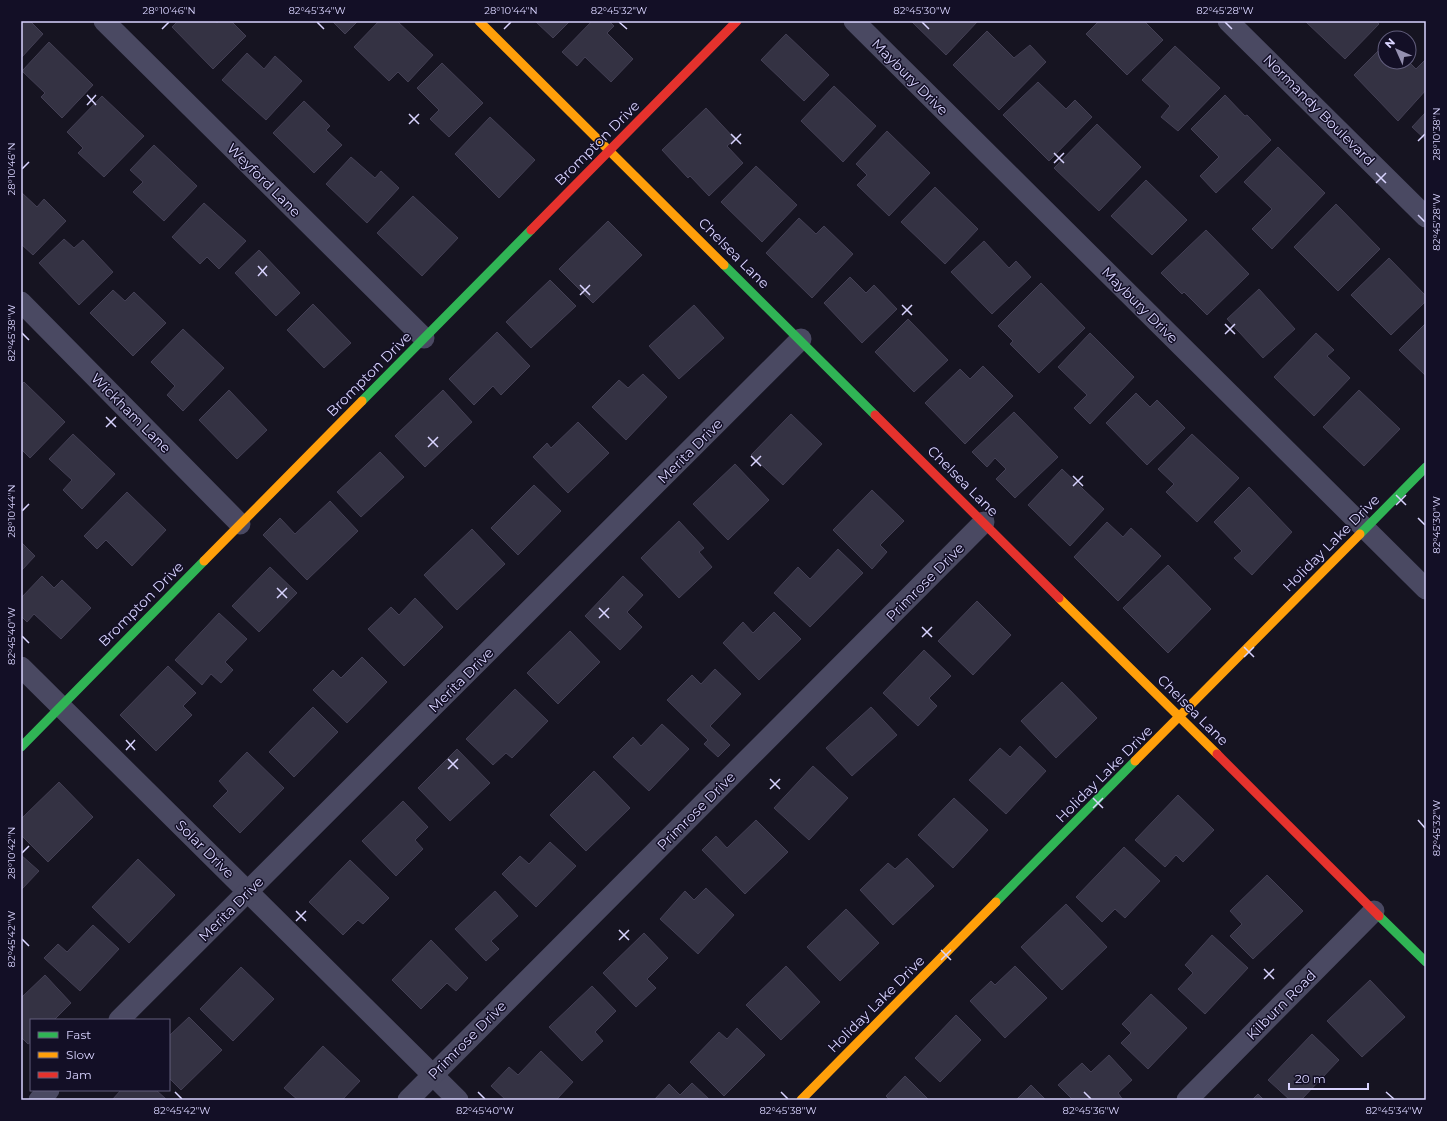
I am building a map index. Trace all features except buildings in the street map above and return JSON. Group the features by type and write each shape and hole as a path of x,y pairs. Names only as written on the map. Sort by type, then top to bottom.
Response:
{"street":[{"name":"Weyford Lane","path":"104,21 424,338"},
{"name":"Chelsea Lane","path":"480,21 1426,962"},
{"name":"Brompton Drive","path":"21,747 737,21"},
{"name":"Maybury Drive","path":"854,21 1426,589"},
{"name":"Normandy Boulevard","path":"1228,21 1426,217"},
{"name":"Wickham Lane","path":"21,302 240,524"},
{"name":"Merita Drive","path":"121,1019 801,340"},
{"name":"Holiday Lake Drive","path":"801,1100 1426,467"},
{"name":"Primrose Drive","path":"408,1100 984,522"},
{"name":"Solar Drive","path":"21,667 458,1100"},
{"name":"Kilburn Road","path":"1187,1100 1374,911"},
{"path":"39,1100 48,1091"}],"traffic: fast":[{"path":"362,401 531,230"},
{"path":"724,265 875,415"},
{"path":"1360,534 1426,467"},
{"path":"21,747 204,561"},
{"path":"996,902 1135,761"},
{"path":"1379,916 1426,962"}],"traffic: slow":[{"path":"479,21 724,265"},
{"path":"204,561 362,401"},
{"path":"1135,761 1360,534"},
{"path":"1059,598 1217,754"},
{"path":"801,1100 996,902"}],"traffic: jam":[{"path":"531,230 737,21"},
{"path":"875,415 1059,598"},
{"path":"1217,754 1379,916"}]}
